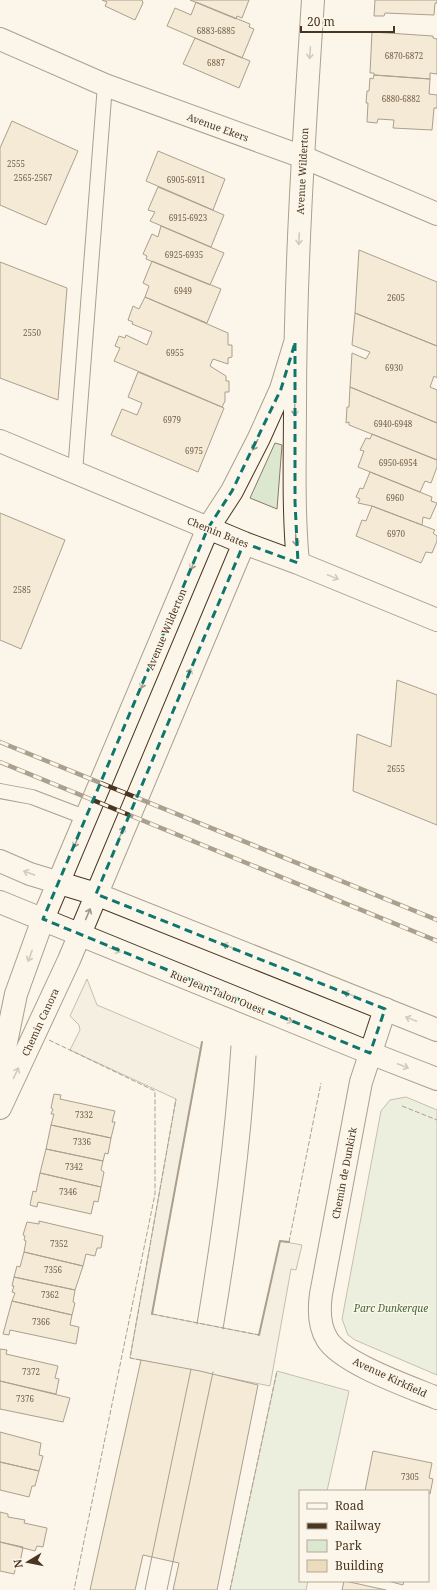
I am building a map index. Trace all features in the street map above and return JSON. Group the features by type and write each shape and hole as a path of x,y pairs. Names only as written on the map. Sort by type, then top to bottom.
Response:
{"street":[{"name":"Avenue Wilderton","path":"298,563 294,502 295,343 303,158 313,0"},
{"name":"Avenue Ekers","path":"0,39 104,85 303,158 437,214"},
{"name":"Avenue Wilderton","path":"43,919 60,882 208,528 232,491 259,438 281,389 295,343"},
{"name":"Chemin Bates","path":"0,441 244,543 298,563 437,620"},
{"path":"79,935 244,543"},
{"path":"0,861 30,874 96,894 437,1030"},
{"name":"Rue Jean-Talon Ouest","path":"0,902 437,1079"},
{"path":"0,1072 16,994 43,919"},
{"name":"Chemin Canora","path":"0,1108 79,935"},
{"name":"Chemin de Dunkirk","path":"327,1339 319,1313 321,1294 361,1082 385,1008"},
{"name":"Avenue Kirkfield","path":"327,1339 340,1352 358,1364 437,1398"}],"lane":[{"path":"75,472 104,85"},
{"path":"0,791 32,796 86,818"}],"highlighted area":[{"path":"295,343 295,502 298,563 244,543 96,894 385,1009 370,1053 43,919 208,528 232,491 281,389"}],"green space":[{"path":"275,443 282,445 277,509 250,498"},
{"name":"Parc Dunkerque","path":"406,1097 437,1110 437,1375 355,1340 348,1335 342,1319 381,1111 390,1100"},
{"path":"277,1371 349,1391 327,1490 299,1490 299,1582 308,1582 306,1590 230,1590"}],"shaded area":[{"path":"87,979 97,1005 201,1049 152,1314 259,1335 280,1241 302,1245 296,1270 291,1269 270,1386 130,1358 176,1099 70,1050 80,1030 79,1025 70,1016"}],"building":[{"path":"102,0 142,0 143,3 135,20 105,6 107,2"},
{"path":"190,0 249,0 242,18 237,16 236,19"},
{"path":"375,0 437,0 437,3 435,3 434,15 385,13 384,16 374,16"},
{"path":"196,2 250,24 249,27 254,29 242,58 167,26 175,8 191,15"},
{"path":"372,32 433,36 433,38 437,39 437,74 430,73 430,79 374,75 374,73 370,73"},
{"path":"195,38 250,61 239,88 183,64"},
{"path":"374,75 430,79 429,94 437,95 437,108 434,108 432,130 393,128 394,120 378,119 377,123 367,122 367,91 369,91 370,78 373,79"},
{"path":"12,121 78,151 46,225 0,205 0,148"},
{"path":"158,151 225,179 213,210 146,181"},
{"path":"158,187 224,215 211,247 150,221 155,212 148,210"},
{"path":"161,226 224,253 210,285 146,259 147,256 143,254 152,234 158,237"},
{"path":"359,250 437,282 437,346 355,313"},
{"path":"152,261 221,289 207,323 145,297 149,286 143,283"},
{"path":"0,262 67,288 58,400 0,378"},
{"path":"145,297 228,333 228,345 232,345 232,357 228,358 228,364 213,359 210,366 226,376 226,381 229,381 229,392 225,392 225,401 222,407 114,361 120,348 115,346 119,336 125,338 126,335 147,345 152,332 132,324 133,322 128,320 133,306 139,309"},
{"path":"355,313 437,346 437,378 434,376 430,387 437,390 437,423 350,387 352,353 366,359 370,352 352,345"},
{"path":"138,372 224,408 198,472 111,435 122,409 137,415 142,403 128,397"},
{"path":"350,387 437,423 437,460 349,425 349,422 346,423 347,407 349,407"},
{"path":"372,434 437,460 437,467 431,483 425,481 420,492 358,467 364,451 360,450 366,438 370,439"},
{"path":"370,472 432,497 431,501 437,503 430,519 423,517 422,525 372,506 358,503 360,499 356,497 360,488 363,489"},
{"path":"372,506 435,530 433,533 437,536 437,541 432,553 426,552 421,563 356,536 362,520 366,521"},
{"path":"0,513 65,540 21,649 0,640"},
{"path":"397,680 437,695 437,825 353,791 357,734 391,747"},
{"path":"54,1094 61,1095 60,1099 115,1111 112,1122 115,1122 111,1138 51,1125 54,1114 51,1114 53,1109 51,1108"},
{"path":"51,1125 111,1138 108,1154 105,1153 103,1161 46,1149"},
{"path":"46,1149 103,1161 101,1170 104,1172 101,1187 40,1173"},
{"path":"40,1173 101,1187 98,1202 94,1201 91,1214 38,1202 37,1207 30,1205 33,1191 36,1192"},
{"path":"39,1221 103,1236 101,1248 97,1248 95,1256 86,1254 83,1266 24,1252 26,1241 24,1240 25,1236 23,1235 27,1222 39,1224"},
{"path":"24,1252 83,1266 75,1290 14,1277 17,1266 20,1267"},
{"path":"14,1277 75,1290 73,1302 75,1303 72,1315 12,1301 15,1293 12,1292"},
{"path":"12,1301 72,1315 70,1325 79,1327 76,1344 10,1330 9,1335 3,1334"},
{"path":"0,1349 7,1350 6,1354 58,1366 55,1378 59,1379 56,1394 0,1381"},
{"path":"141,1360 200,1371 258,1385 217,1590 173,1590 179,1563 143,1555 135,1590 90,1590"},
{"path":"0,1381 70,1398 63,1422 0,1409"},
{"path":"0,1432 41,1443 39,1455 43,1456 39,1471 0,1462"},
{"path":"373,1451 432,1463 429,1478 433,1479 430,1494 429,1490 365,1490"},
{"path":"0,1462 39,1471 35,1486 32,1486 29,1497 0,1490"},
{"path":"0,1512 8,1514 8,1517 25,1520 24,1523 47,1528 43,1547 37,1546 35,1551 0,1542"},
{"path":"0,1542 23,1547 20,1563 17,1563 14,1574 0,1571"},
{"path":"344,1582 350,1582 386,1590 342,1590"},
{"path":"392,1582 404,1582 403,1585"}],"tram line":[{"path":"197,1324 217,1186 231,1046"},
{"path":"223,1329 243,1193 251,1125 256,1056"},
{"path":"145,1590 191,1369"},
{"path":"167,1590 213,1372"}],"railway":[{"path":"0,742 437,920"},
{"path":"0,762 437,941"}],"fence":[{"path":"49,1040 155,1091 155,1194 74,1590"},
{"path":"289,1242 321,1083"},
{"path":"141,1360 130,1358 176,1099"},
{"path":"402,1106 437,1120"},
{"path":"152,1314 259,1335"},
{"path":"230,1590 277,1371"}],"wall":[{"path":"152,1314 202,1042"},
{"path":"259,1335 280,1241 289,1242"}]}
